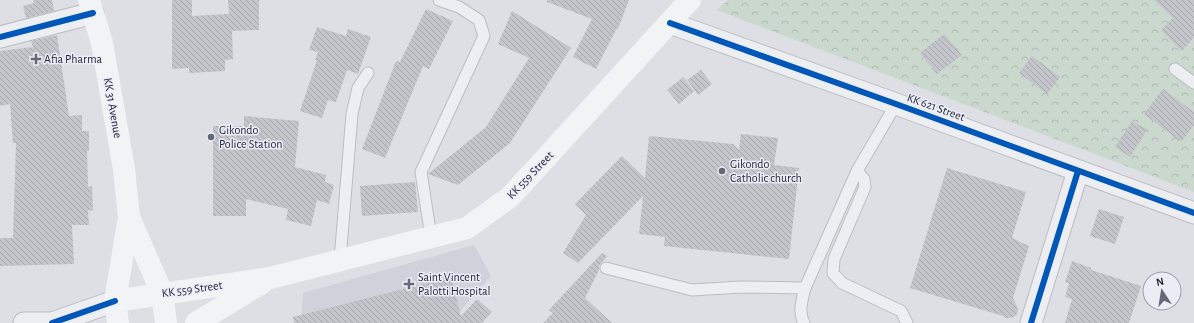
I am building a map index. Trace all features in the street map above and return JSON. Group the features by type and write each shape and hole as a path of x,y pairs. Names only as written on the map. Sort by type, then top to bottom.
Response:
{"main road":[{"name":"KK 559 Street","path":"115,301 270,278 466,228 510,197 690,0"},
{"name":"KK 31 Avenue","path":"91,7 102,43 124,169 129,217 115,301 118,323"},
{"name":"KK 31 Avenue","path":"129,217 162,293 166,323"},
{"name":"KK 559 Street","path":"196,323 270,278"}],"street":[{"path":"0,37 91,7"},
{"name":"KK 621 Street","path":"670,23 1194,213"},
{"path":"1031,323 1078,171"},
{"path":"37,323 115,301"}],"lane":[{"path":"431,237 421,172 484,36 480,20 459,7 439,0"},
{"path":"1175,69 1194,83"},
{"path":"340,260 352,114 358,88 368,74"},
{"path":"804,323 802,319 801,304 805,288 857,171 896,104"},
{"path":"857,171 864,179 864,187 834,259 833,273 842,283 901,311 907,323"},
{"path":"606,268 692,290 741,287 805,288"}],"shaded area":[{"name":"Saint Vincent Palotti Hospital","path":"474,245 491,276 450,323 301,323 303,293"}],"green space":[{"path":"728,0 1194,0 1194,192 717,10"}],"building":[{"path":"33,0 52,0 54,11 26,18 23,6 34,3"},
{"path":"172,0 192,0 192,16 229,14 228,0 259,0 259,30 232,31 233,59 225,60 225,71 189,73 189,68 172,69"},
{"path":"547,0 629,0 618,29 617,28 596,69 573,57 592,19 547,2"},
{"path":"1154,0 1194,0 1194,37 1182,51 1161,30 1173,18"},
{"path":"426,9 453,21 429,69 423,66 385,158 362,149 396,61 400,62"},
{"path":"512,11 571,48 510,143 458,185 428,174 486,127 529,58 498,44"},
{"path":"317,27 346,36 348,29 371,37 358,74 347,70 336,102 328,100 322,118 300,111 317,60 315,60 318,52 309,50"},
{"path":"944,34 962,55 937,74 920,53"},
{"path":"57,35 69,116 82,115 82,131 89,131 89,151 87,151 88,187 92,186 93,211 88,210 89,225 72,225 74,264 0,266 0,238 13,238 16,143 13,143 10,104 0,106 0,51 33,47 31,41"},
{"path":"1032,56 1060,77 1047,94 1019,73"},
{"path":"701,70 712,84 698,95 687,80"},
{"path":"683,77 694,91 679,104 667,90"},
{"path":"1163,89 1194,112 1194,125 1181,142 1144,114"},
{"path":"244,116 299,121 295,167 326,175 325,182 334,185 329,204 317,200 311,226 286,220 288,209 246,199 246,216 213,216 213,126 244,126"},
{"path":"1132,121 1147,130 1130,157 1115,147"},
{"path":"741,134 778,138 774,165 799,168 789,259 664,246 665,237 639,234 643,196 578,263 563,253 586,215 575,204 622,156 645,178 649,136 733,144 739,150"},
{"path":"947,168 1026,192 1012,238 1029,246 1013,298 1018,309 1017,314 1014,317 1005,318 1003,316 910,288"},
{"path":"415,182 418,212 362,216 360,186"},
{"path":"1099,209 1124,217 1115,244 1090,236"},
{"path":"602,253 607,256 599,266 599,270 585,298 612,323 543,323 553,313 549,310"},
{"path":"1072,261 1091,268 1091,270 1141,286 1129,323 1065,323 1072,299 1065,297 1069,283 1065,282"},
{"path":"451,277 461,316 477,299 492,312 482,323 294,323 293,317"}],"cycle path":[{"path":"0,37 93,13"},
{"path":"670,23 1194,213"},
{"path":"1031,323 1078,171"},
{"path":"52,323 115,301"}],"place":[{"name":"Afia Pharma","path":"36,59"},
{"name":"Gikondo Police Station","path":"211,137"},
{"name":"Gikondo Catholic church","path":"722,171"},
{"name":"Saint Vincent Palotti Hospital","path":"409,284"}]}
